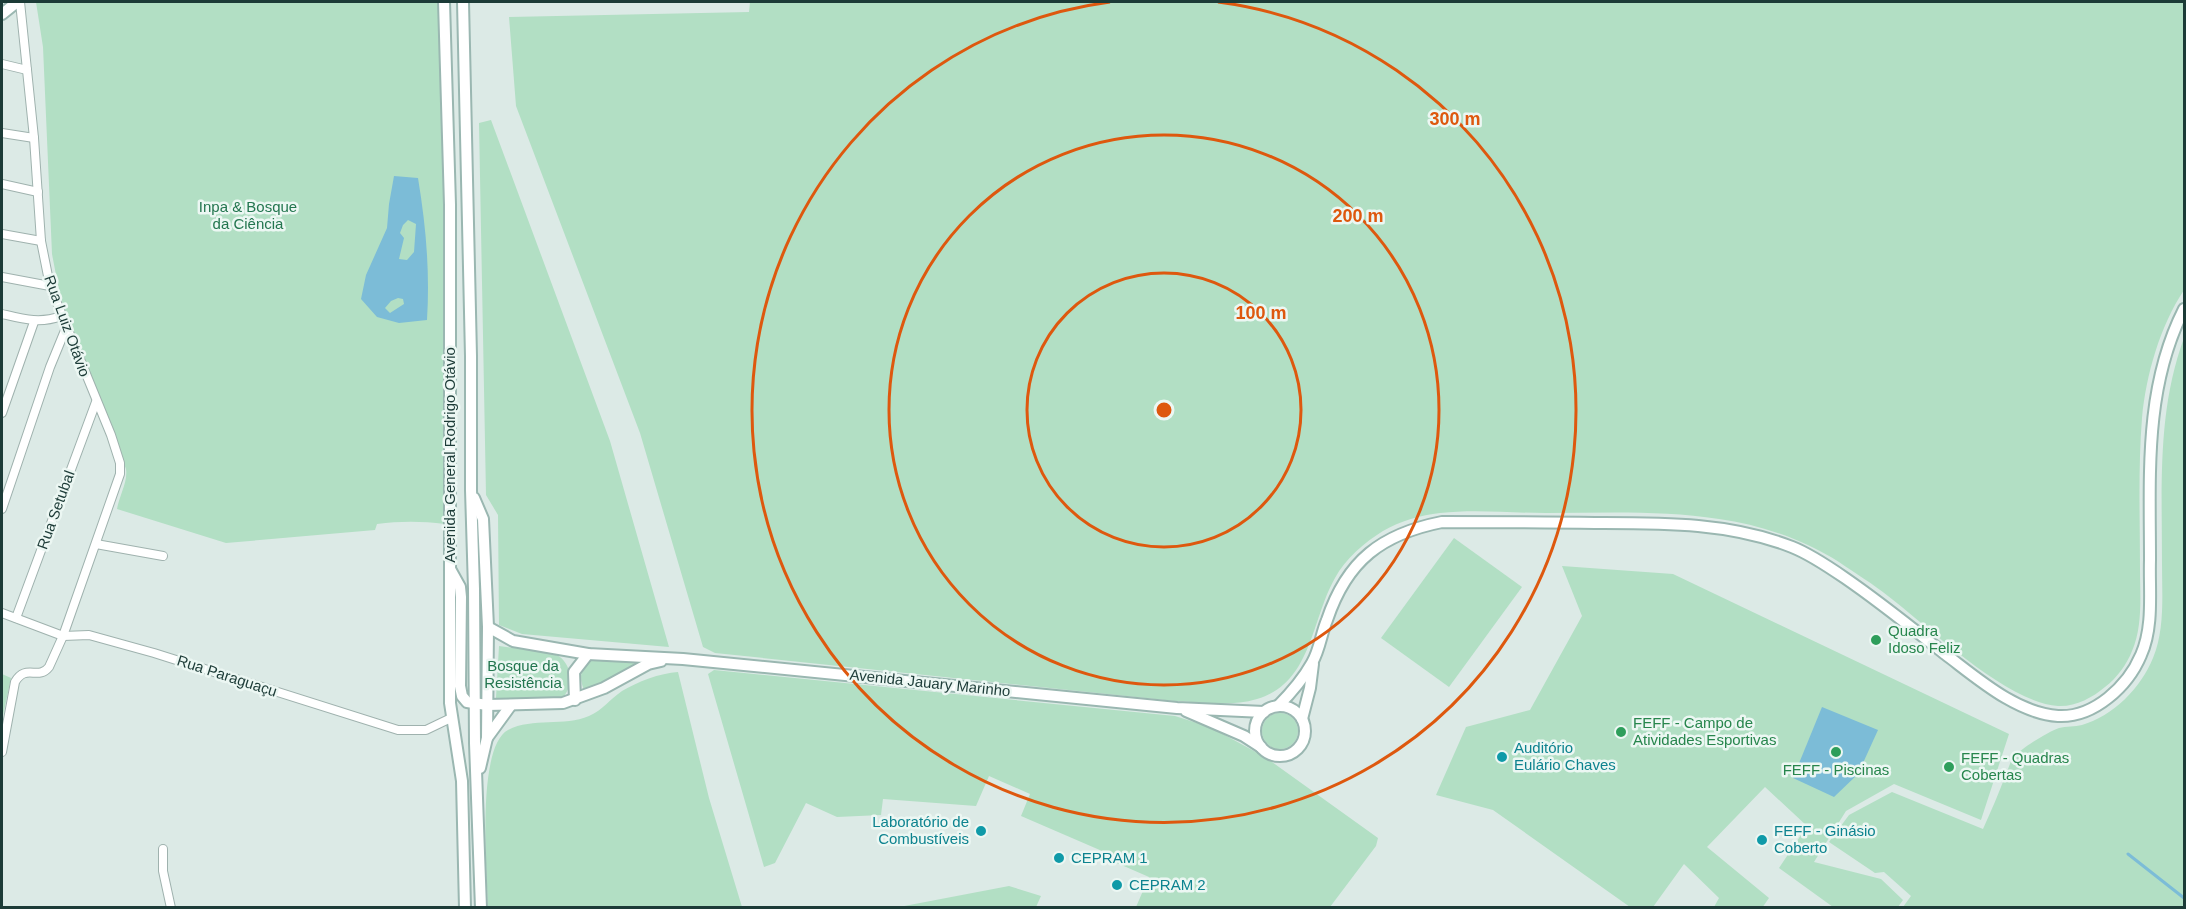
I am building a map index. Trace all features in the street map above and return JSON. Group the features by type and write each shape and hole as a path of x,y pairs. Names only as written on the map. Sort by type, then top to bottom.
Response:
{"street":[{"path":"2,14 18,2"},
{"name":"Rua Luiz Otávio","path":"2,752 15,682 24,672 39,673 46,670 63,636 120,474 120,463 111,435 50,286 41,241 34,138 18,2"},
{"name":"Avenida General Rodrigo Otávio","path":"444,2 450,205 451,718 462,781 465,908"},
{"name":"Avenida General Rodrigo Otávio","path":"463,2 471,356 476,783 482,908"},
{"path":"2,64 27,70"},
{"path":"2,133 34,138"},
{"path":"2,184 38,192"},
{"path":"2,234 41,241"},
{"path":"2,277 50,286"},
{"path":"1313,662 1310,688 1302,719 1305,732 1301,744 1296,750 1282,756 1267,752 1261,747 1255,732 1258,717 1278,706 1292,692 1313,662 1342,582 1368,554 1389,539 1414,528 1452,522 1659,523 1740,531 1794,547 1830,568 1878,601 1994,690 2022,706 2040,712 2060,716 2079,713 2095,706 2123,683 2141,655 2146,640 2149,615 2152,415 2160,375 2184,309"},
{"path":"2,314 34,322 49,321 61,316"},
{"path":"2,413 34,322"},
{"path":"2,509 50,367 66,328"},
{"name":"Rua Setubal","path":"16,618 96,402"},
{"name":"Avenida General Rodrigo Otávio","path":"471,490 483,519 488,627 487,738 476,783"},
{"path":"96,544 163,555"},
{"path":"450,569 460,587 461,597 462,696 467,702 475,704"},
{"name":"Rua Paraguaçu","path":"2,613 63,636 89,635 154,653 398,730 426,730 451,718"},
{"name":"Avenida Jauary Marinho","path":"488,627 513,641 588,654 683,659 1177,708 1264,712"},
{"path":"565,650 574,672 575,700"},
{"path":"574,672 588,654"},
{"name":"Avenida Jauary Marinho","path":"475,704 552,705 575,700 604,688 648,664 683,659"},
{"path":"487,738 512,705"},
{"path":"1278,706 1292,709 1302,719"},
{"name":"Avenida Jauary Marinho","path":"1177,708 1224,726 1261,747"},
{"path":"163,849 163,871 171,908"}],"green space":[{"name":"Inpa & Bosque da Ciência","path":"36,2 438,2 445,249 444,390 447,448 445,524 386,523 377,524 375,530 226,543 117,509 126,479 126,469 60,296 52,254 43,47"},
{"path":"750,2 2184,2 2184,290 2161,335 2144,402 2140,475 2140,610 2136,641 2130,656 2114,679 2100,691 2077,703 2058,706 2015,692 1992,678 1882,592 1839,562 1811,546 1781,534 1735,522 1676,514 1480,511 1440,513 1411,519 1383,531 1363,546 1344,564 1335,578 1308,648 1300,665 1289,679 1275,691 1257,699 1237,703 1174,701 715,653 703,647 640,433 516,106 509,17 749,12"},
{"path":"491,120 610,441 669,647 522,634 499,625 498,515 486,495 479,123"},
{"path":"2184,338 2184,907 1903,907 1911,896 1884,872 1875,873 1829,842 1849,815 1892,792 1983,829 2011,762 2017,754 2054,730 2082,725 2115,708 2133,690 2148,669 2157,647 2162,612 2162,478 2165,421 2175,366"},
{"path":"1454,538 1522,587 1449,687 1381,638"},
{"path":"1562,566 1673,574 2009,734 1981,820 1894,784 1846,811 1814,862 1881,879 1903,900 1898,907 1833,907 1779,868 1807,826 1765,787 1707,847 1769,898 1762,908 1714,907 1719,898 1684,864 1653,907 1630,907 1493,810 1436,795 1466,727 1530,710 1582,616"},
{"name":"Bosque da Resistência","path":"499,646 542,651 561,658 570,674 566,694 561,700 496,698"},
{"name":"Bosque da Resistência","path":"593,655 642,661 642,664 590,690 584,690 581,680 582,671"},
{"path":"714,670 1175,716 1210,727 1265,757 1378,838 1376,846 1330,907 1136,907 1149,877 1110,860 1109,854 1021,816 1030,794 989,776 976,806 883,799 881,815 837,817 806,803 775,863 764,867 708,674"},
{"path":"678,672 709,798 742,907 488,907 485,841 487,785 491,760 498,741 508,730 518,726 569,721 589,716 635,684 656,676"},
{"path":"2,674 11,678 2,720"},
{"path":"1280,713 1292,719 1298,731 1292,743 1280,749 1268,743 1262,731 1268,719"},
{"path":"1009,886 1041,896 1036,907 899,907"}],"water":[{"path":"394,176 418,178 427,249 427,320 399,323 377,317 361,299 366,275 387,228","holes":["408,220 416,224 414,252 407,260 399,259 404,238 400,233","398,298 403,299 404,304 390,313 385,308 391,301"]},
{"name":"FEFF - Piscinas","path":"1822,707 1878,730 1858,774 1834,797 1793,778"}],"waterway":[{"path":"2128,854 2184,898"}],"place":[{"name":"Quadra Idoso Feliz","path":"1876,640"},
{"name":"FEFF - Campo de Atividades Esportivas","path":"1621,732"},
{"name":"FEFF - Piscinas","path":"1836,752"},
{"name":"Auditório Eulário Chaves","path":"1502,757"},
{"name":"FEFF - Quadras Cobertas","path":"1949,767"},
{"name":"Laboratório de Combustíveis","path":"981,831"},
{"name":"FEFF - Ginásio Coberto","path":"1762,840"},
{"name":"CEPRAM 1","path":"1059,858"},
{"name":"CEPRAM 2","path":"1117,885"}]}
